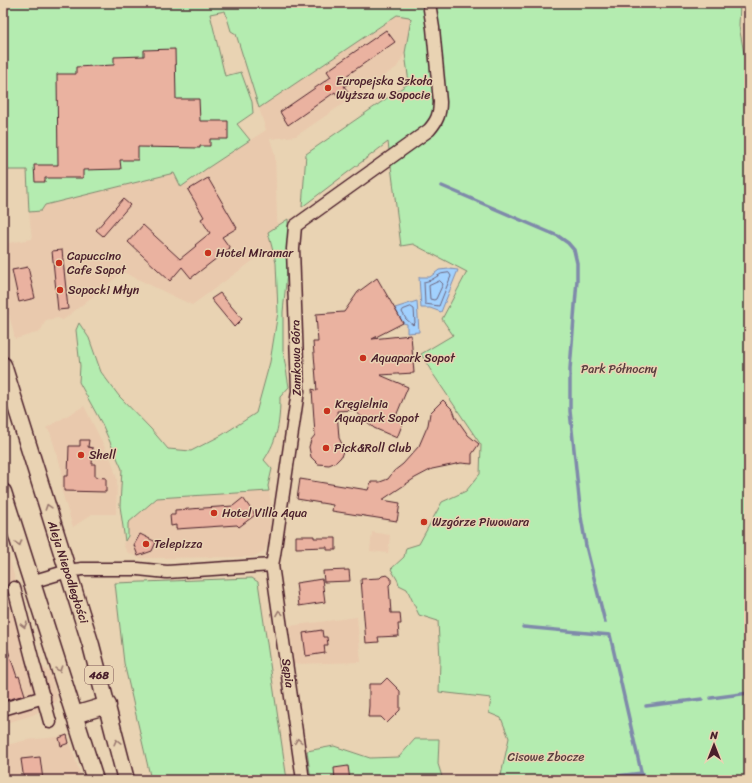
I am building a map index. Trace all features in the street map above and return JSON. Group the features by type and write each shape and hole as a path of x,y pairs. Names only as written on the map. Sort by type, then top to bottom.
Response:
{"main road":[{"name":"Aleja Niepodległości","path":"3,365 89,639 108,705 126,780"},
{"path":"3,492 95,780"},
{"path":"74,715 108,705"}],"street":[{"name":"Zamkowa Góra","path":"272,565 276,547 298,391 293,249 295,226 429,130 436,121 439,114 440,102 433,28 429,3"},
{"path":"31,582 68,571 82,569 167,572 272,565"},
{"name":"Sępia","path":"272,565 303,780"},
{"path":"14,588 50,722"},
{"path":"3,709 44,697"}],"shaded area":[{"path":"397,15 409,17 411,19 405,53 397,67 296,136 270,139 275,155 278,249 258,257 192,305 123,272 63,320 58,318 46,320 40,332 15,339 3,289 3,244 32,239 29,212 41,211 45,205 174,173 181,187 266,130 259,108"},
{"path":"84,406 112,462 117,479 116,514 92,514 73,527 61,489 62,471 50,432 46,428"},
{"path":"269,491 271,517 268,543 264,551 253,557 139,558 127,552 123,544 128,536 128,523 157,498"},
{"path":"372,532 390,535 388,553 370,551"},
{"path":"3,537 40,666 50,672 57,696 56,702 33,715 3,724"},
{"path":"357,617 361,662 294,664 289,626"},
{"path":"67,734 82,780 3,780 3,746 27,740 58,737"}],"green space":[{"name":"Park Północny","path":"3,3 740,3 739,26 749,81 749,780 500,780 509,738 501,718 489,713 491,698 439,692 440,660 438,621 419,615 407,589 399,585 391,569 404,557 406,548 419,544 442,502 466,491 480,474 481,445 421,354 453,335 442,319 467,272 413,244 401,246 388,142 302,207 306,154 409,83 405,53 411,19 409,17 397,15 259,108 236,34 231,31 225,11 210,14 225,76 241,72 252,102 253,113 237,124 250,140 181,187 174,173 45,205 41,211 29,212 27,170 3,170"},
{"path":"288,219 289,253 283,312 283,351 289,387 280,397 277,430 269,452 264,460 272,469 268,486 269,491 157,498 128,523 128,536 125,541 120,506 122,469 102,424 79,382 80,366 76,330 79,323 89,338 101,372 119,396 168,449 191,451 222,435 256,413 270,362 278,312 276,263 268,232"},
{"path":"252,578 258,582 287,780 151,780 124,663 115,583"},
{"path":"415,739 439,739 438,764 443,780 311,780 307,751 334,746 370,758 399,757"}],"water":[{"path":"439,270 458,270 441,312 430,308 421,308 419,277 430,277"},
{"path":"417,301 419,332 407,333 407,324 403,323 395,308"}],"building":[{"path":"386,30 395,42 343,78 348,84 344,86 348,92 339,98 335,92 288,125 280,112 331,77 327,71"},
{"path":"175,49 176,99 199,99 200,121 228,121 228,139 210,139 210,146 200,146 200,148 138,147 138,160 120,160 121,169 83,170 83,178 45,178 45,182 35,182 34,165 58,165 57,74 76,74 76,67 114,65 114,57 144,56 144,50"},
{"path":"208,178 237,228 222,237 230,248 191,278 182,267 170,281 128,242 143,225 180,259 210,233 201,219 204,217 188,190"},
{"path":"123,199 130,205 103,236 96,230"},
{"path":"62,250 68,309 58,310 52,251"},
{"path":"28,267 35,298 19,302 12,270"},
{"name":"Aquapark Sopot","path":"377,278 403,323 372,339 411,335 414,373 380,375 408,387 396,416 404,420 397,438 374,428 354,410 337,411 339,438 343,451 341,457 336,462 329,465 318,464 311,457 309,447 311,440 315,435 312,389 317,391 313,342 318,342 316,314 344,312 358,292"},
{"path":"220,293 242,319 234,327 211,299"},
{"path":"443,400 453,410 456,418 468,435 479,444 472,454 472,464 461,463 432,469 415,478 382,500 400,503 397,521 332,511 333,505 297,499 300,479 368,490 371,482 380,482 388,479 419,446 428,425 430,413"},
{"path":"80,440 89,440 88,447 93,448 92,464 95,464 95,477 106,478 106,492 64,491 64,476 68,476 69,446 80,446"},
{"name":"Hotel Villa Aqua","path":"243,498 255,515 239,527 237,525 176,529 176,525 171,526 170,515 175,515 175,510 233,506"},
{"name":"Telepizza","path":"140,534 156,542 152,551 138,556 134,545"},
{"path":"296,536 336,538 336,550 327,550 327,547 296,548"},
{"path":"349,570 350,581 324,582 323,571"},
{"path":"387,575 391,578 391,583 389,585 391,613 400,613 401,624 398,624 399,636 378,637 379,642 366,643 361,579 380,578"},
{"path":"322,579 325,602 299,606 296,583"},
{"path":"322,630 323,637 327,637 328,645 324,645 325,653 306,656 303,633"},
{"path":"3,641 5,641 17,677 19,676 25,695 3,701"},
{"path":"387,678 400,691 400,710 387,723 381,717 368,717 369,684 381,684"},
{"path":"67,735 69,743 61,746 59,738"},
{"path":"40,757 43,780 24,780 21,759"},
{"path":"348,766 350,780 335,780 334,768"}],"waterway":[{"path":"442,186 558,236 568,243 574,250 577,263 577,280 570,369 570,411 581,517 586,546 605,622"},
{"path":"523,627 610,635 643,780"},
{"path":"711,698 749,693"},
{"path":"646,706 702,699"},
{"path":"583,780 642,773"}],"place":[{"name":"Europejska Szkoła Wyższa w Sopocie","path":"328,88"},
{"name":"Hotel Miramar","path":"208,253"},
{"name":"Capuccino Cafe Sopot","path":"59,263"},
{"name":"Sopocki Młyn","path":"60,290"},
{"name":"Aquapark Sopot","path":"363,358"},
{"name":"Kręgielnia Aquapark Sopot","path":"327,411"},
{"name":"Pick&Roll Club","path":"326,448"},
{"name":"Shell","path":"81,455"},
{"name":"Hotel Villa Aqua","path":"214,513"},
{"name":"Wzgórze Piwowara","path":"424,522"},
{"name":"Telepizza","path":"146,544"}],"park label":[{"name":"Cisowe Zbocze","path":"546,757"}]}
